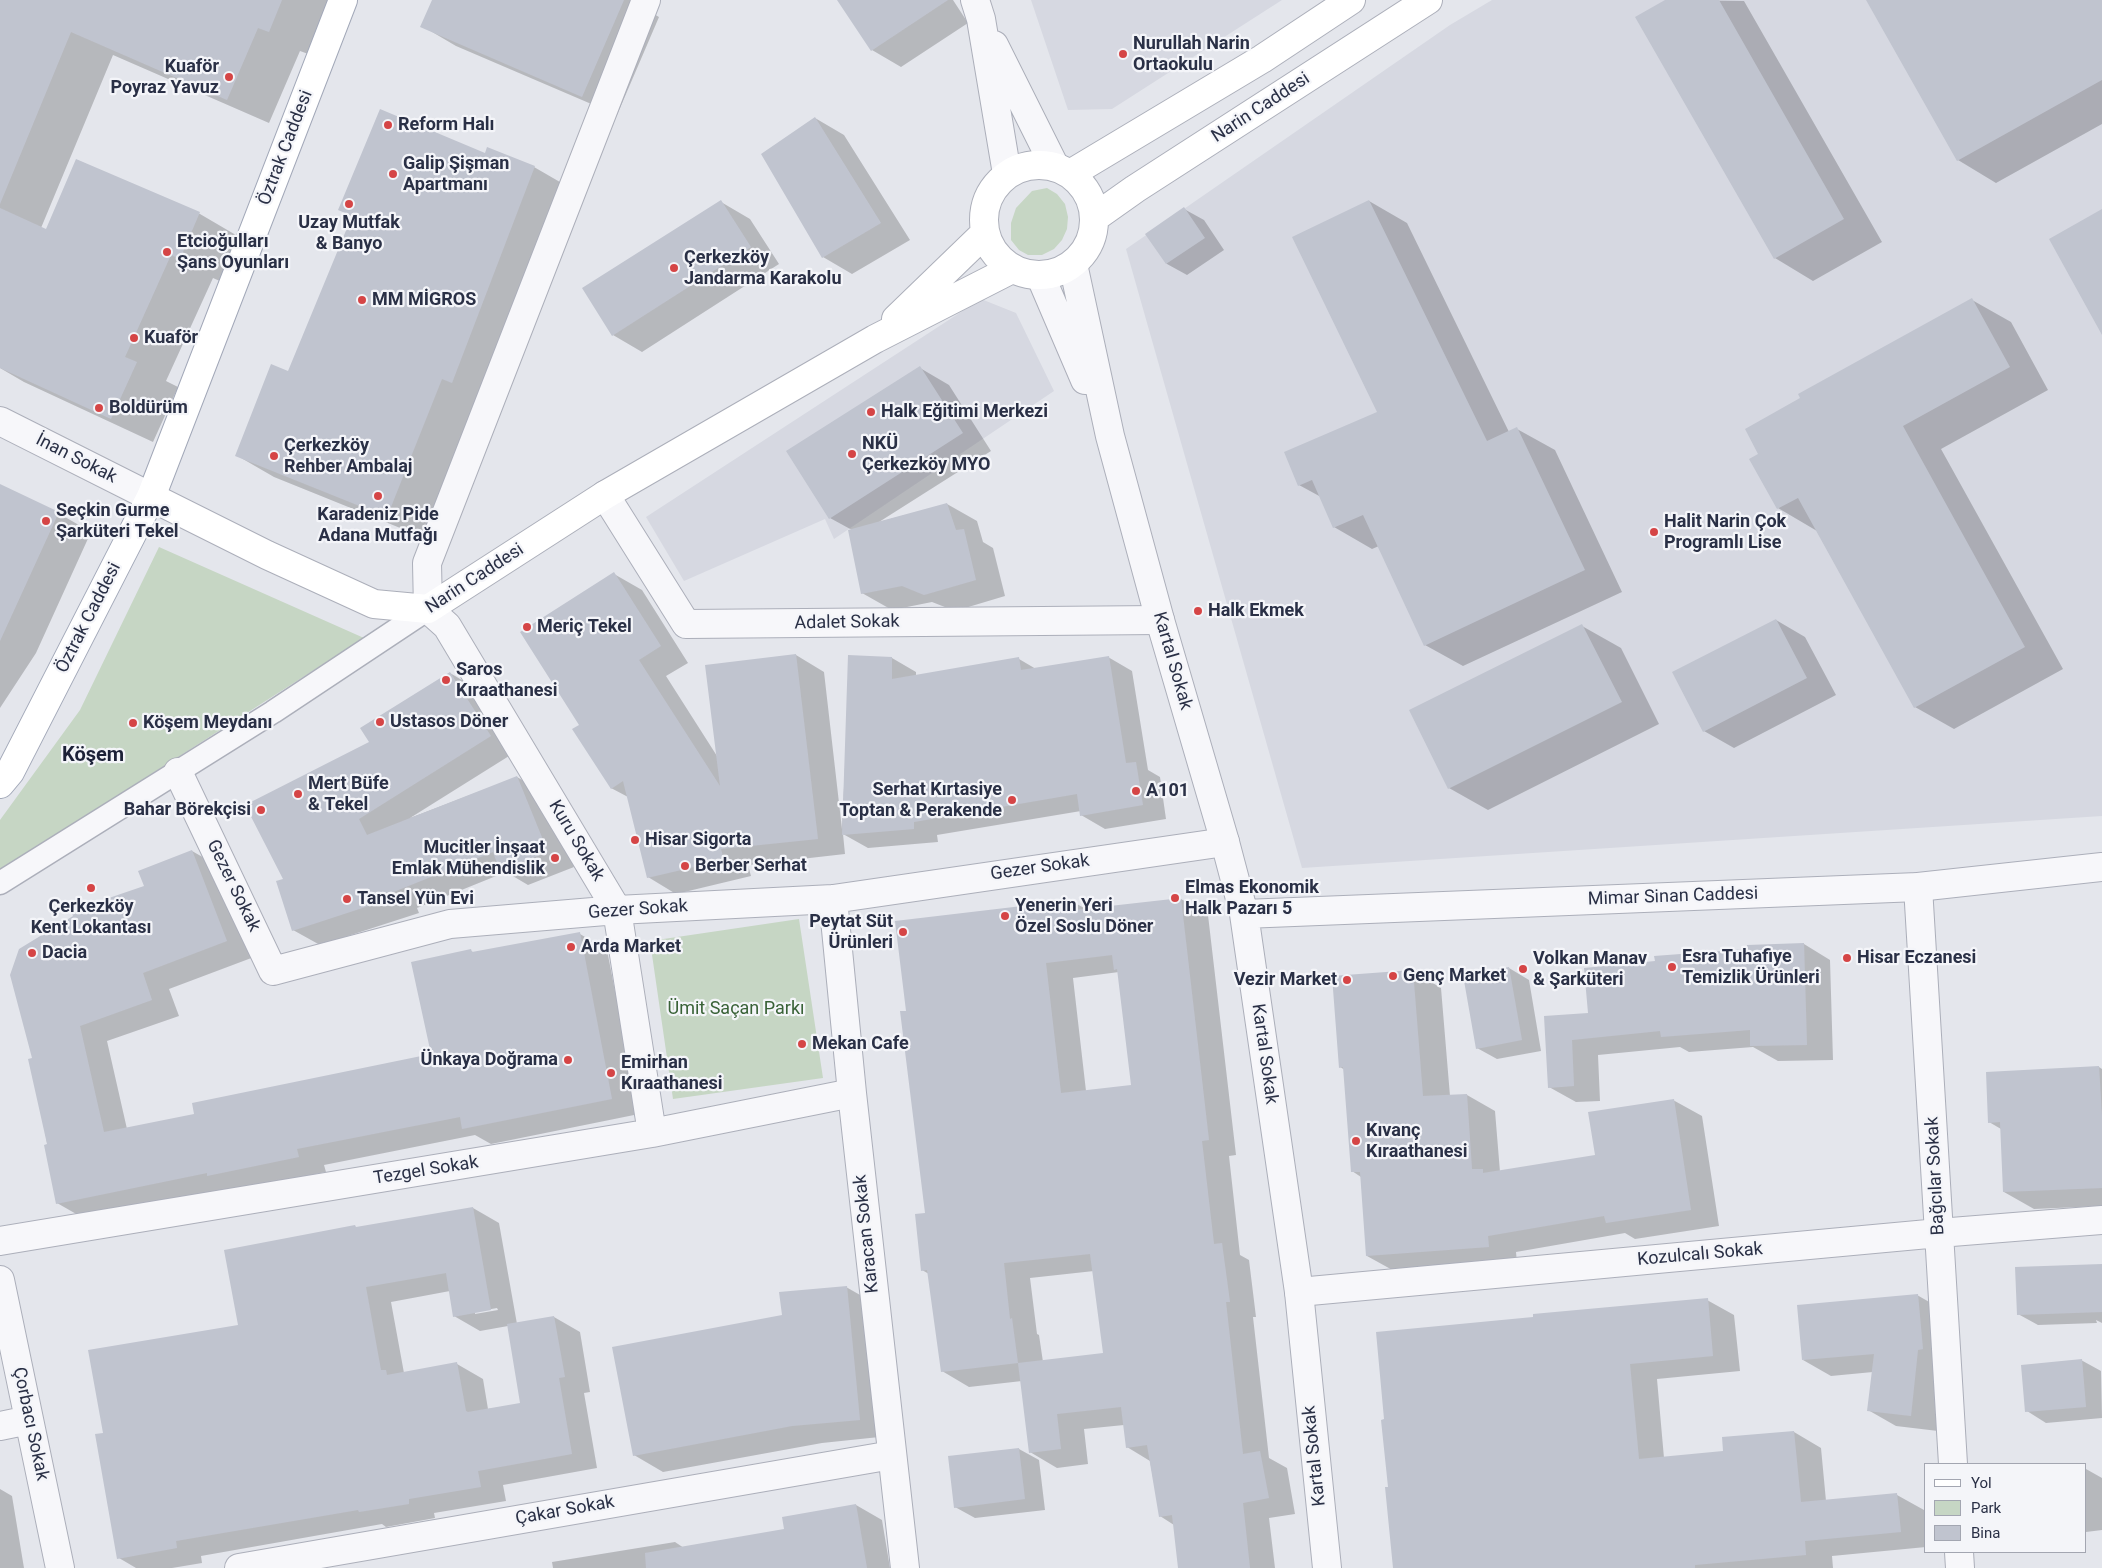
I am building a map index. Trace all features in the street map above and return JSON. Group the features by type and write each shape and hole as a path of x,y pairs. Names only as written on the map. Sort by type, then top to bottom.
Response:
{"main road":[{"name":"Öztrak Caddesi","path":"0,784 10,772 151,498 343,0"},
{"path":"1063,170 1262,59 1352,0"},
{"name":"Narin Caddesi","path":"1094,218 1134,189 1428,0"},
{"path":"1039,164 1063,170 1082,186 1091,201 1094,218 1092,235 1084,251 1073,264 1058,272 1040,275 1026,274 1012,269 1000,260 991,249 985,233 983,216 987,200 995,185 1007,174 1022,166 1039,164"},
{"path":"875,339 985,233"},
{"path":"875,339 1012,269"},
{"name":"Narin Caddesi","path":"428,609 605,495 875,339"},
{"path":"151,498 267,555 374,604 428,609"}],"street":[{"path":"428,609 427,564 646,0"},
{"path":"978,10 1063,170"},
{"path":"978,10 1007,174"},
{"path":"1073,264 1110,436"},
{"path":"1040,275 1110,436"},
{"name":"İnan Sokak","path":"0,422 151,498"},
{"name":"Kartal Sokak","path":"1110,436 1160,620 1225,842 1244,914 1299,1292 1327,1568"},
{"name":"Adalet Sokak","path":"605,495 686,624 1160,620"},
{"name":"Narin Caddesi","path":"0,883 282,707 428,609"},
{"name":"Kuru Sokak","path":"428,609 447,626 617,910 652,1133"},
{"name":"Gezer Sokak","path":"178,772 273,971 450,924 617,910 833,899 1225,842"},
{"name":"Mimar Sinan Caddesi","path":"1244,914 1918,887 2102,867"},
{"name":"Bağcılar Sokak","path":"1918,887 1953,1463"},
{"name":"Karacan Sokak","path":"833,899 852,1093 905,1568"},
{"name":"Tezgel Sokak","path":"0,1241 652,1133 852,1093"},
{"name":"Kozulcalı Sokak","path":"1299,1292 1940,1233 2102,1220"},
{"name":"Çorbacı Sokak","path":"0,1280 60,1568"},
{"path":"0,1426 29,1420"},
{"name":"Çakar Sokak","path":"239,1568 892,1455"},
{"path":"1959,1553 1960,1568"}],"shaded area":[{"name":"Nurullah Narin Ortaokulu","path":"1031,0 1282,0 1112,109 1068,110"},
{"name":"Halit Narin Çok Programlı Lise","path":"1492,0 2102,0 2102,816 1302,868 1126,249 1450,25"},
{"name":"NKÜ Çerkezköy MYO","path":"981,299 1016,313 1054,391 834,539 825,519 684,581 646,517"}],"green space":[{"path":"1047,188 1057,194 1065,204 1068,217 1067,229 1062,240 1054,249 1042,255 1028,255 1019,250 1011,240 1011,223 1016,208 1032,191"},
{"path":"159,547 364,638 0,871 0,820 80,710"},
{"name":"Ümit Saçan Parkı","path":"799,919 823,1078 673,1099 650,941"}],"building":[{"path":"0,0 282,0 269,32 258,28 227,100 71,32 0,204"},
{"path":"432,0 624,0 582,97 420,27"},
{"path":"837,0 948,0 871,51"},
{"path":"1665,0 1719,0 1844,219 1774,259 1635,17"},
{"path":"1866,0 2102,0 2102,80 1957,161"},
{"path":"380,109 485,153 487,147 535,166 452,383 442,379 387,517 235,456 271,364 288,371 352,216 338,210"},
{"path":"815,117 881,223 822,258 761,154"},
{"path":"76,159 200,212 180,259 171,255 125,357 137,362 111,419 0,368 0,208 46,229"},
{"path":"721,200 751,247 612,336 582,288"},
{"path":"1369,200 1487,441 1517,427 1585,570 1424,646 1363,515 1333,528 1312,480 1298,486 1284,452 1377,412 1292,237"},
{"path":"1184,207 1205,238 1166,264 1145,234"},
{"path":"2102,209 2102,335 2049,239"},
{"path":"1972,298 2010,367 1903,426 2025,647 1914,708 1798,498 1777,509 1749,459 1758,454 1745,429 1800,398 1798,394"},
{"path":"920,366 963,433 829,519 786,451"},
{"path":"0,484 59,512 0,641"},
{"path":"947,503 956,530 964,529 976,580 924,595 902,586 861,594 848,530"},
{"path":"614,572 661,646 639,660 720,786 705,665 796,654 818,839 721,849 724,860 647,878 623,781 611,789 572,729 579,725 520,632"},
{"path":"1776,619 1807,678 1703,732 1672,672"},
{"path":"1582,624 1622,702 1448,789 1409,710"},
{"path":"848,655 892,657 892,679 1019,657 1021,670 1109,656 1126,763 1136,762 1143,805 1080,816 1077,794 914,822 914,829 842,835"},
{"path":"450,672 491,736 359,819 367,835 517,776 548,852 500,871 493,852 391,893 393,898 292,931 276,881 283,879 245,805 369,742 360,728"},
{"path":"192,850 227,941 143,973 152,1000 80,1026 104,1132 194,1114 192,1103 431,1054 411,962 471,949 472,952 580,932 612,1099 462,1129 460,1117 297,1149 299,1157 207,1176 207,1173 56,1204 44,1145 47,1144 28,1059 32,1058 10,975 19,949 73,916 71,911 144,886 138,871"},
{"path":"1181,898 1209,1140 1202,1141 1214,1244 1222,1243 1230,1302 1226,1302 1243,1454 1260,1451 1269,1498 1243,1503 1250,1568 1178,1568 1172,1515 1159,1517 1147,1445 1126,1448 1121,1407 1057,1414 1061,1449 1029,1453 1018,1363 941,1372 927,1270 921,1271 915,1214 925,1213 900,1011 906,1011 895,921 1073,900 1074,910","holes":["1112,955 1114,970 1117,969 1131,1085 1061,1093 1046,963","1090,1254 1103,1353 1018,1363 1012,1318 1010,1319 1004,1263"]},
{"path":"1804,943 1807,1045 1750,1046 1750,1030 1661,1037 1660,1031 1572,1040 1574,1086 1548,1088 1544,1016 1588,1013 1584,968 1655,961 1654,956 1747,949 1747,945"},
{"path":"1509,967 1522,1040 1476,1049 1463,975"},
{"path":"1413,970 1423,1096 1467,1094 1472,1169 1483,1169 1483,1173 1595,1155 1588,1112 1674,1099 1691,1210 1606,1223 1604,1216 1488,1236 1489,1247 1366,1256 1360,1172 1351,1172 1343,1067 1339,1068 1332,976"},
{"path":"2099,1066 2102,1116 2102,1188 2003,1192 2000,1122 1988,1123 1986,1072"},
{"path":"473,1207 491,1310 453,1317 446,1273 366,1287 381,1370 386,1370 387,1375 457,1362 466,1411 520,1403 507,1324 554,1316 565,1377 559,1378 572,1454 478,1471 481,1487 409,1499 409,1504 359,1512 358,1510 176,1541 177,1548 117,1559 95,1434 103,1433 88,1350 238,1325 224,1250 355,1225 356,1227"},
{"path":"2102,1264 2102,1312 2017,1315 2015,1267"},
{"path":"847,1286 860,1420 792,1426 633,1456 612,1347 782,1315 779,1292"},
{"path":"1918,1294 1923,1349 1918,1350 1911,1416 1867,1411 1874,1354 1802,1360 1797,1305"},
{"path":"1708,1298 1713,1356 1630,1364 1639,1459 1723,1451 1722,1437 1794,1431 1801,1502 1897,1493 1901,1532 1805,1541 1806,1555 1695,1565 1695,1568 1393,1568 1385,1487 1388,1487 1381,1420 1384,1419 1376,1332 1533,1317 1533,1314"},
{"path":"2082,1359 2086,1407 2025,1412 2021,1365"},
{"path":"1019,1448 1025,1499 954,1508 948,1456"},
{"path":"856,1504 867,1568 646,1568 645,1553 784,1529 782,1517"}],"place":[{"name":"Nurullah Narin Ortaokulu","path":"1123,54"},
{"name":"Kuaför Poyraz Yavuz","path":"229,77"},
{"name":"Reform Halı","path":"388,125"},
{"name":"Galip Şişman Apartmanı","path":"393,174"},
{"name":"Uzay Mutfak & Banyo","path":"349,204"},
{"name":"Etcioğulları Şans Oyunları","path":"167,252"},
{"name":"Çerkezköy Jandarma Karakolu","path":"674,268"},
{"name":"MM MİGROS","path":"362,300"},
{"name":"Kuaför","path":"134,338"},
{"name":"Boldürüm","path":"99,408"},
{"name":"Halk Eğitimi Merkezi","path":"871,412"},
{"name":"NKÜ Çerkezköy MYO","path":"852,454"},
{"name":"Çerkezköy Rehber Ambalaj","path":"274,456"},
{"name":"Karadeniz Pide Adana Mutfağı","path":"378,496"},
{"name":"Seçkin Gurme Şarküteri Tekel","path":"46,521"},
{"name":"Halit Narin Çok Programlı Lise","path":"1654,532"},
{"name":"Halk Ekmek","path":"1198,611"},
{"name":"Meriç Tekel","path":"527,627"},
{"name":"Saros Kıraathanesi","path":"446,680"},
{"name":"Ustasos Döner","path":"380,722"},
{"name":"Köşem Meydanı","path":"133,723"},
{"name":"A101","path":"1136,791"},
{"name":"Mert Büfe & Tekel","path":"298,794"},
{"name":"Serhat Kırtasiye Toptan & Perakende","path":"1012,800"},
{"name":"Bahar Börekçisi","path":"261,810"},
{"name":"Hisar Sigorta","path":"635,840"},
{"name":"Mucitler İnşaat Emlak Mühendislik","path":"555,858"},
{"name":"Berber Serhat","path":"685,866"},
{"name":"Çerkezköy Kent Lokantası","path":"91,888"},
{"name":"Elmas Ekonomik Halk Pazarı 5","path":"1175,898"},
{"name":"Tansel Yün Evi","path":"347,899"},
{"name":"Yenerin Yeri Özel Soslu Döner","path":"1005,916"},
{"name":"Peytat Süt Ürünleri","path":"903,932"},
{"name":"Arda Market","path":"571,947"},
{"name":"Dacia","path":"32,953"},
{"name":"Hisar Eczanesi","path":"1847,958"},
{"name":"Esra Tuhafiye Temizlik Ürünleri","path":"1672,967"},
{"name":"Volkan Manav & Şarküteri","path":"1523,969"},
{"name":"Genç Market","path":"1393,976"},
{"name":"Vezir Market","path":"1347,980"},
{"name":"Mekan Cafe","path":"802,1044"},
{"name":"Ünkaya Doğrama","path":"568,1060"},
{"name":"Emirhan Kıraathanesi","path":"611,1073"},
{"name":"Kıvanç Kıraathanesi","path":"1356,1141"}],"district":[{"name":"Köşem","path":"93,756"}]}
